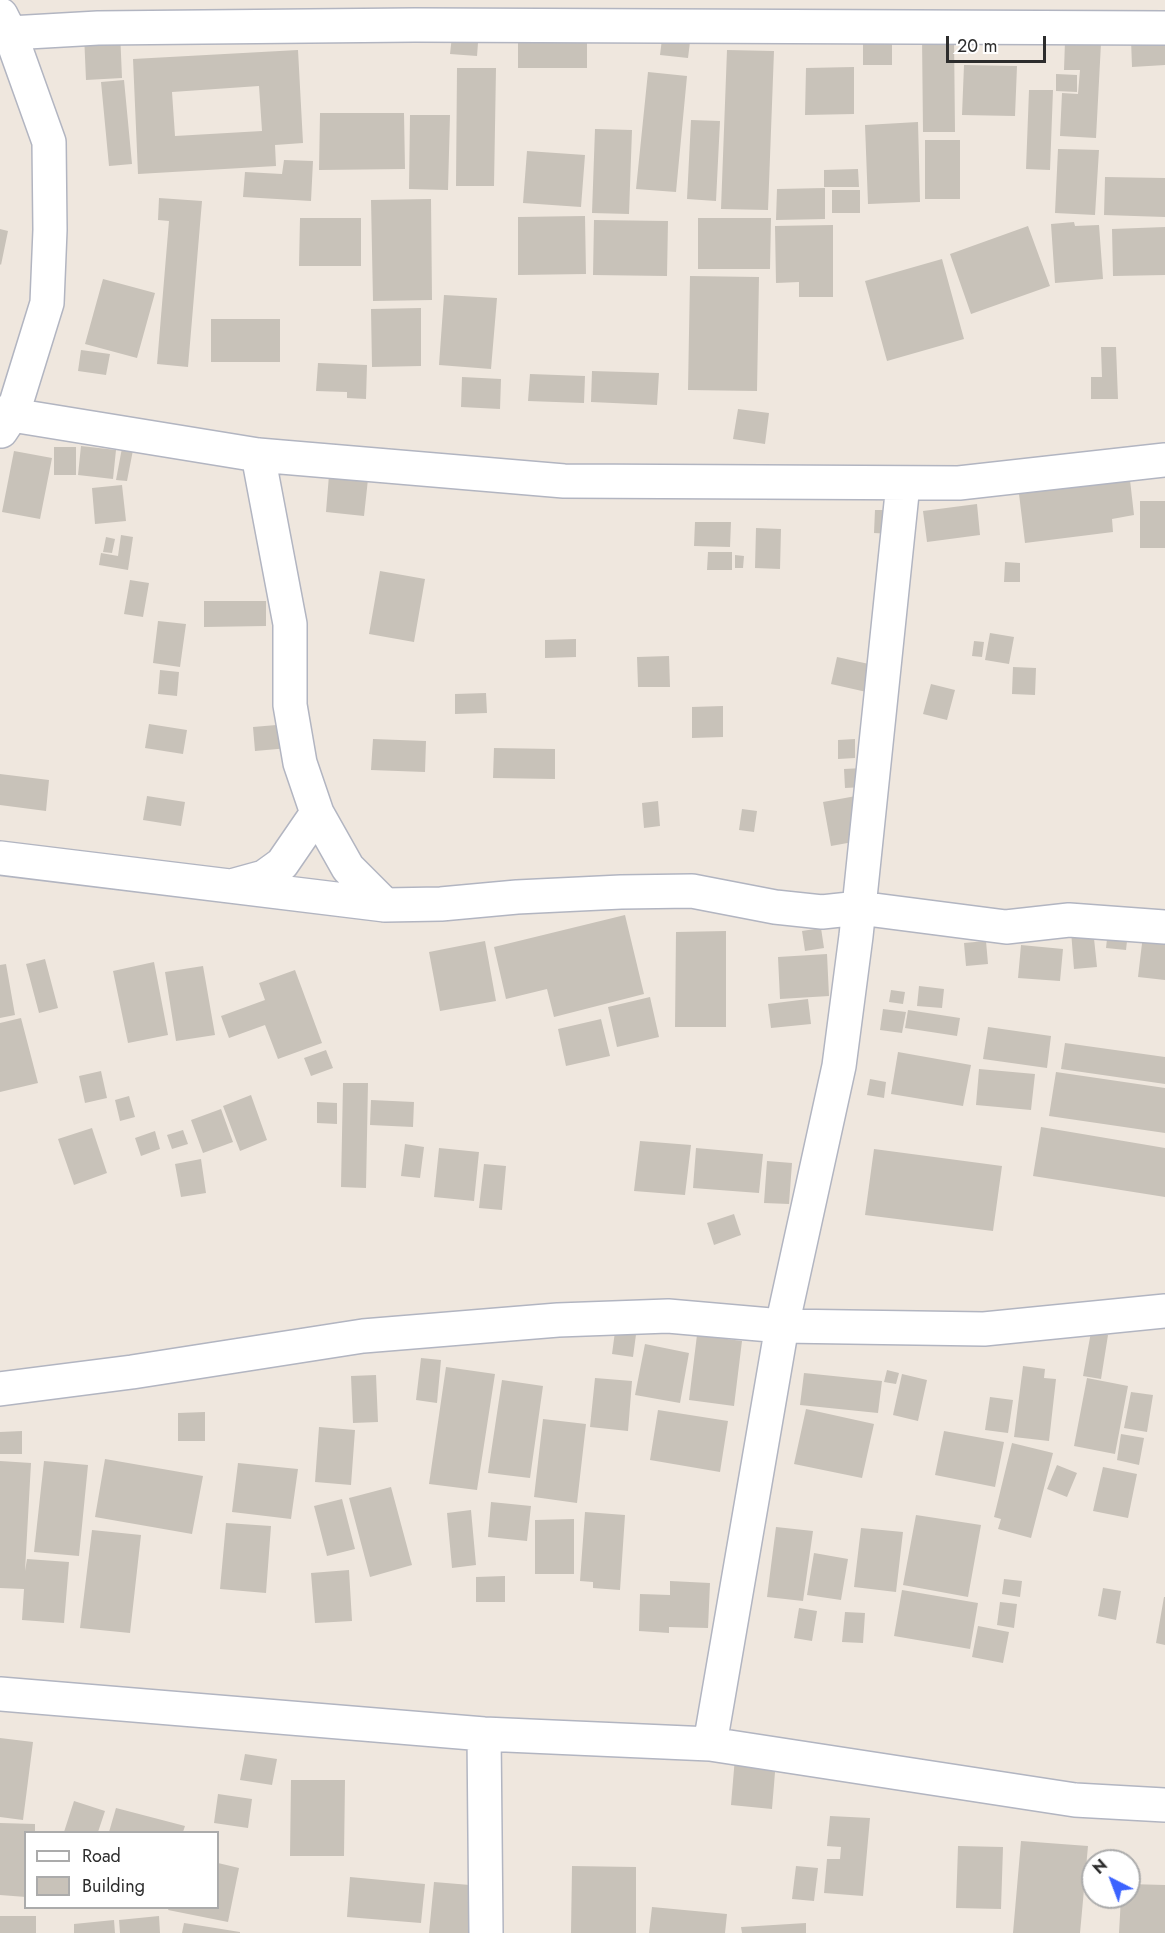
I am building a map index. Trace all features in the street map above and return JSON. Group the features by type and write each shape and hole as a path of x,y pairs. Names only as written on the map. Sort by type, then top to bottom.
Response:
{"street":[{"path":"1165,28 1054,13 391,25 98,27 3,24 49,142 47,303 4,419 258,455 564,481 959,483 1165,459"},
{"path":"258,455 290,624 290,705 300,764 316,813 348,868 385,905"},
{"path":"710,1744 782,1326 839,1066 859,908 903,484"},
{"path":"227,887 264,877 282,864 316,813"},
{"path":"0,858 385,905 441,904 609,892 692,891 775,907 822,912 859,908 1006,927 1069,920 1165,927"},
{"path":"0,1389 132,1372 363,1336 558,1320 668,1316 782,1326 984,1329 1165,1311"},
{"path":"0,1694 483,1734 710,1744 1075,1800 1165,1805"},
{"path":"483,1734 486,1933"}],"building":[{"path":"453,27 479,30 477,56 450,54"},
{"path":"892,30 892,65 863,65 863,31"},
{"path":"120,31 122,78 86,80 84,34"},
{"path":"663,31 691,34 688,58 660,55"},
{"path":"518,34 587,34 587,68 518,68"},
{"path":"954,35 955,132 923,132 922,36"},
{"path":"1165,37 1165,65 1132,67 1131,39"},
{"path":"1065,41 1101,43 1096,138 1060,136 1062,93 1078,94 1080,70 1064,70"},
{"path":"298,50 303,143 275,145 276,166 138,174 133,59","holes":["259,86 262,131 175,136 172,92"]},
{"path":"727,50 774,51 768,210 721,209"},
{"path":"964,65 1017,66 1015,116 962,115"},
{"path":"854,67 854,114 805,115 806,68"},
{"path":"457,68 496,68 494,186 456,186"},
{"path":"648,72 687,76 676,192 636,189"},
{"path":"1056,74 1077,75 1077,92 1056,91"},
{"path":"124,80 132,164 109,166 101,82"},
{"path":"1029,90 1053,90 1050,170 1026,169"},
{"path":"320,113 404,113 405,169 319,170"},
{"path":"410,115 450,115 448,190 409,189"},
{"path":"691,120 720,121 716,201 687,199"},
{"path":"918,122 920,202 868,204 865,125"},
{"path":"595,129 632,130 629,214 592,213"},
{"path":"925,140 960,140 960,199 925,199"},
{"path":"1058,149 1099,150 1095,215 1055,213"},
{"path":"527,151 585,155 581,207 523,203"},
{"path":"284,160 313,161 311,201 243,197 245,172 282,174"},
{"path":"858,169 859,187 824,187 824,170"},
{"path":"1105,177 1165,178 1165,217 1104,215"},
{"path":"825,188 825,219 776,220 777,189"},
{"path":"832,190 860,190 860,213 832,213"},
{"path":"159,198 202,201 188,367 157,364 169,221 158,220"},
{"path":"431,199 432,300 373,301 371,200"},
{"path":"585,216 586,274 518,275 518,217"},
{"path":"300,218 361,218 361,266 299,266"},
{"path":"698,218 771,218 770,269 698,269"},
{"path":"594,220 668,221 667,276 593,275"},
{"path":"1074,222 1075,226 1099,225 1103,279 1055,283 1051,224"},
{"path":"833,225 833,297 799,297 799,282 776,283 775,226"},
{"path":"1028,226 1050,286 971,314 950,254"},
{"path":"1165,227 1165,275 1113,276 1112,229"},
{"path":"0,229 8,231 1,265 0,264"},
{"path":"942,259 964,339 887,361 865,281"},
{"path":"690,276 759,277 757,391 688,390"},
{"path":"103,279 155,293 137,358 85,344"},
{"path":"444,295 497,298 491,369 439,365"},
{"path":"421,308 421,366 372,367 371,309"},
{"path":"211,319 280,319 280,362 211,362"},
{"path":"1101,347 1116,347 1118,399 1091,399 1091,377 1102,377"},
{"path":"81,350 110,354 106,375 78,371"},
{"path":"318,363 367,365 366,399 347,398 347,392 316,391"},
{"path":"592,371 659,373 657,405 591,402"},
{"path":"530,374 585,376 584,403 528,401"},
{"path":"462,377 501,379 500,409 461,407"},
{"path":"738,409 769,413 765,444 733,439"},
{"path":"81,446 116,450 113,479 78,475"},
{"path":"54,447 76,447 76,475 54,475"},
{"path":"122,448 133,450 127,481 116,480"},
{"path":"14,451 52,458 40,519 2,512"},
{"path":"329,475 368,479 364,516 326,512"},
{"path":"1130,480 1134,515 1112,519 1113,532 1025,543 1019,494"},
{"path":"122,485 126,521 95,524 92,488"},
{"path":"1140,501 1165,501 1165,548 1140,548"},
{"path":"977,504 980,535 927,542 923,511"},
{"path":"875,510 892,510 891,534 874,533"},
{"path":"695,522 731,522 730,547 694,546"},
{"path":"756,528 781,529 780,569 755,568"},
{"path":"121,535 133,537 128,570 99,565 101,553 118,556"},
{"path":"106,537 115,539 112,553 103,552"},
{"path":"708,552 732,552 732,570 707,570"},
{"path":"735,555 744,556 743,568 735,568"},
{"path":"1005,562 1020,563 1020,582 1004,582"},
{"path":"380,571 425,579 414,642 369,634"},
{"path":"130,580 149,583 143,617 124,614"},
{"path":"204,601 266,601 266,626 204,627"},
{"path":"158,621 186,624 180,667 153,663"},
{"path":"990,633 1014,637 1009,664 985,660"},
{"path":"576,639 576,657 545,658 545,640"},
{"path":"974,641 984,642 982,657 972,656"},
{"path":"669,656 670,687 638,687 637,657"},
{"path":"837,657 878,666 871,693 831,684"},
{"path":"1013,667 1036,668 1035,695 1012,694"},
{"path":"160,670 179,672 177,696 158,694"},
{"path":"931,684 955,690 947,720 923,714"},
{"path":"486,693 487,713 455,714 455,694"},
{"path":"723,706 723,737 692,738 692,707"},
{"path":"149,724 187,730 183,754 145,748"},
{"path":"288,724 289,748 255,751 253,727"},
{"path":"373,739 426,741 425,772 371,770"},
{"path":"855,739 855,758 838,759 838,740"},
{"path":"494,748 555,749 555,779 493,778"},
{"path":"863,768 864,787 845,788 844,769"},
{"path":"0,774 49,780 46,811 0,805"},
{"path":"147,796 185,802 181,826 143,820"},
{"path":"856,796 864,840 831,846 823,802"},
{"path":"658,801 660,826 644,828 642,803"},
{"path":"742,809 757,811 754,832 739,830"},
{"path":"625,915 644,994 554,1017 547,989 506,999 494,947"},
{"path":"821,928 824,948 805,951 802,931"},
{"path":"1093,929 1097,967 1074,969 1071,931"},
{"path":"1108,930 1128,932 1126,950 1106,948"},
{"path":"726,931 726,1027 675,1027 676,932"},
{"path":"1143,935 1165,937 1165,980 1138,977"},
{"path":"485,941 496,1001 440,1011 429,952"},
{"path":"986,941 988,964 966,966 964,943"},
{"path":"1021,945 1063,949 1060,981 1018,978"},
{"path":"827,954 829,996 780,999 778,957"},
{"path":"45,959 58,1008 39,1013 26,964"},
{"path":"154,962 168,1035 128,1043 113,971"},
{"path":"6,964 15,1015 0,1018 0,965"},
{"path":"203,966 215,1035 176,1041 165,972"},
{"path":"295,970 322,1043 278,1059 265,1025 229,1038 221,1016 265,1000 259,983"},
{"path":"919,986 944,989 942,1008 917,1006"},
{"path":"891,990 905,992 903,1004 889,1002"},
{"path":"650,997 659,1037 617,1047 608,1007"},
{"path":"808,999 811,1024 771,1028 768,1004"},
{"path":"883,1009 906,1012 902,1033 880,1030"},
{"path":"908,1010 960,1018 957,1036 905,1028"},
{"path":"21,1018 38,1083 0,1092 0,1023"},
{"path":"601,1019 610,1056 566,1066 558,1029"},
{"path":"988,1027 1051,1036 1047,1068 983,1059"},
{"path":"1065,1043 1165,1057 1165,1084 1061,1069"},
{"path":"326,1050 333,1068 311,1076 304,1058"},
{"path":"898,1052 971,1065 963,1106 891,1094"},
{"path":"979,1069 1035,1074 1031,1110 976,1105"},
{"path":"101,1071 107,1098 85,1103 79,1076"},
{"path":"1056,1072 1165,1088 1165,1133 1049,1116"},
{"path":"870,1079 886,1082 884,1098 867,1095"},
{"path":"343,1083 368,1083 366,1188 341,1187"},
{"path":"251,1095 267,1140 240,1151 223,1106"},
{"path":"129,1096 135,1117 120,1121 115,1100"},
{"path":"371,1100 414,1102 413,1127 370,1125"},
{"path":"317,1102 337,1103 337,1124 317,1123"},
{"path":"221,1109 233,1142 203,1153 191,1120"},
{"path":"1041,1127 1165,1148 1165,1197 1033,1176"},
{"path":"92,1128 107,1173 74,1185 58,1139"},
{"path":"183,1130 188,1144 172,1149 167,1135"},
{"path":"155,1131 160,1149 141,1156 135,1138"},
{"path":"640,1141 691,1145 685,1195 634,1191"},
{"path":"405,1144 424,1147 420,1178 401,1176"},
{"path":"439,1148 479,1152 474,1201 434,1197"},
{"path":"696,1148 763,1154 759,1193 693,1188"},
{"path":"874,1149 1002,1166 993,1231 865,1215"},
{"path":"201,1159 206,1193 181,1197 175,1164"},
{"path":"767,1161 792,1163 789,1204 764,1203"},
{"path":"484,1164 506,1166 502,1210 479,1208"},
{"path":"734,1214 741,1235 714,1245 707,1223"},
{"path":"616,1324 637,1327 633,1357 612,1354"},
{"path":"1091,1332 1108,1335 1101,1379 1083,1376"},
{"path":"697,1335 742,1341 734,1406 689,1400"},
{"path":"645,1344 689,1353 680,1403 635,1395"},
{"path":"421,1358 441,1360 437,1403 416,1400"},
{"path":"1023,1366 1045,1369 1044,1378 1056,1379 1049,1441 1014,1437"},
{"path":"446,1367 495,1374 477,1490 429,1484"},
{"path":"887,1370 899,1373 896,1384 884,1382"},
{"path":"804,1373 882,1381 878,1413 800,1405"},
{"path":"902,1374 927,1380 918,1421 893,1415"},
{"path":"376,1375 378,1422 353,1423 351,1376"},
{"path":"595,1378 632,1381 628,1431 590,1427"},
{"path":"1087,1378 1128,1386 1115,1454 1074,1446"},
{"path":"502,1380 543,1386 530,1478 488,1473"},
{"path":"1131,1392 1153,1395 1147,1432 1124,1428"},
{"path":"990,1397 1013,1400 1008,1433 985,1430"},
{"path":"806,1409 874,1424 862,1478 794,1464"},
{"path":"658,1410 728,1421 720,1472 650,1460"},
{"path":"205,1412 205,1441 178,1441 178,1413"},
{"path":"543,1419 586,1424 577,1503 534,1497"},
{"path":"319,1427 355,1430 351,1485 315,1482"},
{"path":"22,1431 22,1454 0,1454 0,1432"},
{"path":"944,1431 1004,1442 995,1487 935,1475"},
{"path":"1121,1434 1144,1438 1139,1465 1117,1460"},
{"path":"1012,1443 1053,1453 1031,1538 998,1529 1001,1519 994,1517"},
{"path":"105,1459 203,1476 192,1534 95,1517"},
{"path":"0,1461 31,1463 25,1571 27,1559 69,1562 64,1623 22,1620 24,1589 0,1588"},
{"path":"44,1461 88,1465 79,1556 34,1552"},
{"path":"238,1463 298,1469 291,1519 232,1512"},
{"path":"1057,1465 1077,1473 1067,1497 1047,1489"},
{"path":"1103,1467 1137,1474 1128,1518 1093,1511"},
{"path":"391,1487 412,1565 370,1577 349,1498"},
{"path":"342,1499 355,1549 327,1556 314,1506"},
{"path":"491,1502 531,1506 527,1541 488,1537"},
{"path":"471,1510 476,1565 452,1568 447,1513"},
{"path":"585,1512 625,1515 620,1590 593,1588 593,1582 580,1581"},
{"path":"916,1515 981,1525 968,1597 903,1585"},
{"path":"574,1519 574,1574 535,1574 535,1520"},
{"path":"226,1523 271,1526 266,1593 220,1589"},
{"path":"776,1527 813,1531 803,1601 767,1597"},
{"path":"861,1528 903,1532 896,1592 854,1587"},
{"path":"92,1530 141,1535 130,1633 80,1628"},
{"path":"814,1553 848,1559 841,1600 807,1595"},
{"path":"349,1570 352,1621 315,1623 311,1573"},
{"path":"505,1576 505,1602 476,1602 476,1577"},
{"path":"1004,1579 1022,1581 1020,1597 1002,1594"},
{"path":"670,1581 710,1583 708,1628 669,1627 669,1633 639,1631 640,1594 670,1595"},
{"path":"1103,1588 1121,1591 1116,1620 1098,1616"},
{"path":"902,1590 978,1603 970,1649 894,1636"},
{"path":"1165,1597 1165,1645 1156,1643"},
{"path":"1000,1602 1017,1604 1014,1628 997,1625"},
{"path":"799,1608 817,1611 812,1641 794,1638"},
{"path":"845,1612 865,1613 863,1643 842,1642"},
{"path":"978,1626 1009,1632 1003,1663 972,1657"},
{"path":"0,1738 33,1742 23,1820 0,1817"},
{"path":"245,1754 277,1759 272,1785 240,1780"},
{"path":"735,1757 776,1760 772,1809 731,1805"},
{"path":"291,1780 345,1780 344,1856 290,1856"},
{"path":"218,1794 252,1799 248,1828 214,1823"},
{"path":"74,1801 105,1811 98,1831 64,1831"},
{"path":"116,1808 185,1826 183,1831 109,1831"},
{"path":"830,1816 870,1818 863,1896 824,1893 827,1859 840,1859 841,1847 827,1846"},
{"path":"0,1823 35,1824 35,1831 24,1831 24,1897 0,1895"},
{"path":"1021,1841 1088,1846 1088,1849 1081,1849 1082,1909 1080,1933 1013,1933"},
{"path":"958,1846 1003,1847 1001,1909 956,1908"},
{"path":"219,1863 239,1868 228,1922 168,1910 219,1909"},
{"path":"572,1866 636,1867 636,1933 571,1933"},
{"path":"796,1866 818,1868 814,1901 792,1899"},
{"path":"350,1877 425,1884 421,1923 347,1917"},
{"path":"434,1882 482,1886 478,1933 429,1933"},
{"path":"1141,1884 1165,1885 1165,1933 1119,1933 1120,1909 1141,1909"},
{"path":"652,1907 727,1914 725,1933 649,1933"},
{"path":"0,1916 36,1916 36,1933 0,1933"},
{"path":"159,1916 160,1933 120,1933 119,1920"},
{"path":"114,1920 115,1933 74,1933 74,1924"},
{"path":"184,1923 240,1932 240,1933 182,1933"},
{"path":"806,1923 806,1933 742,1933 741,1927"}]}
